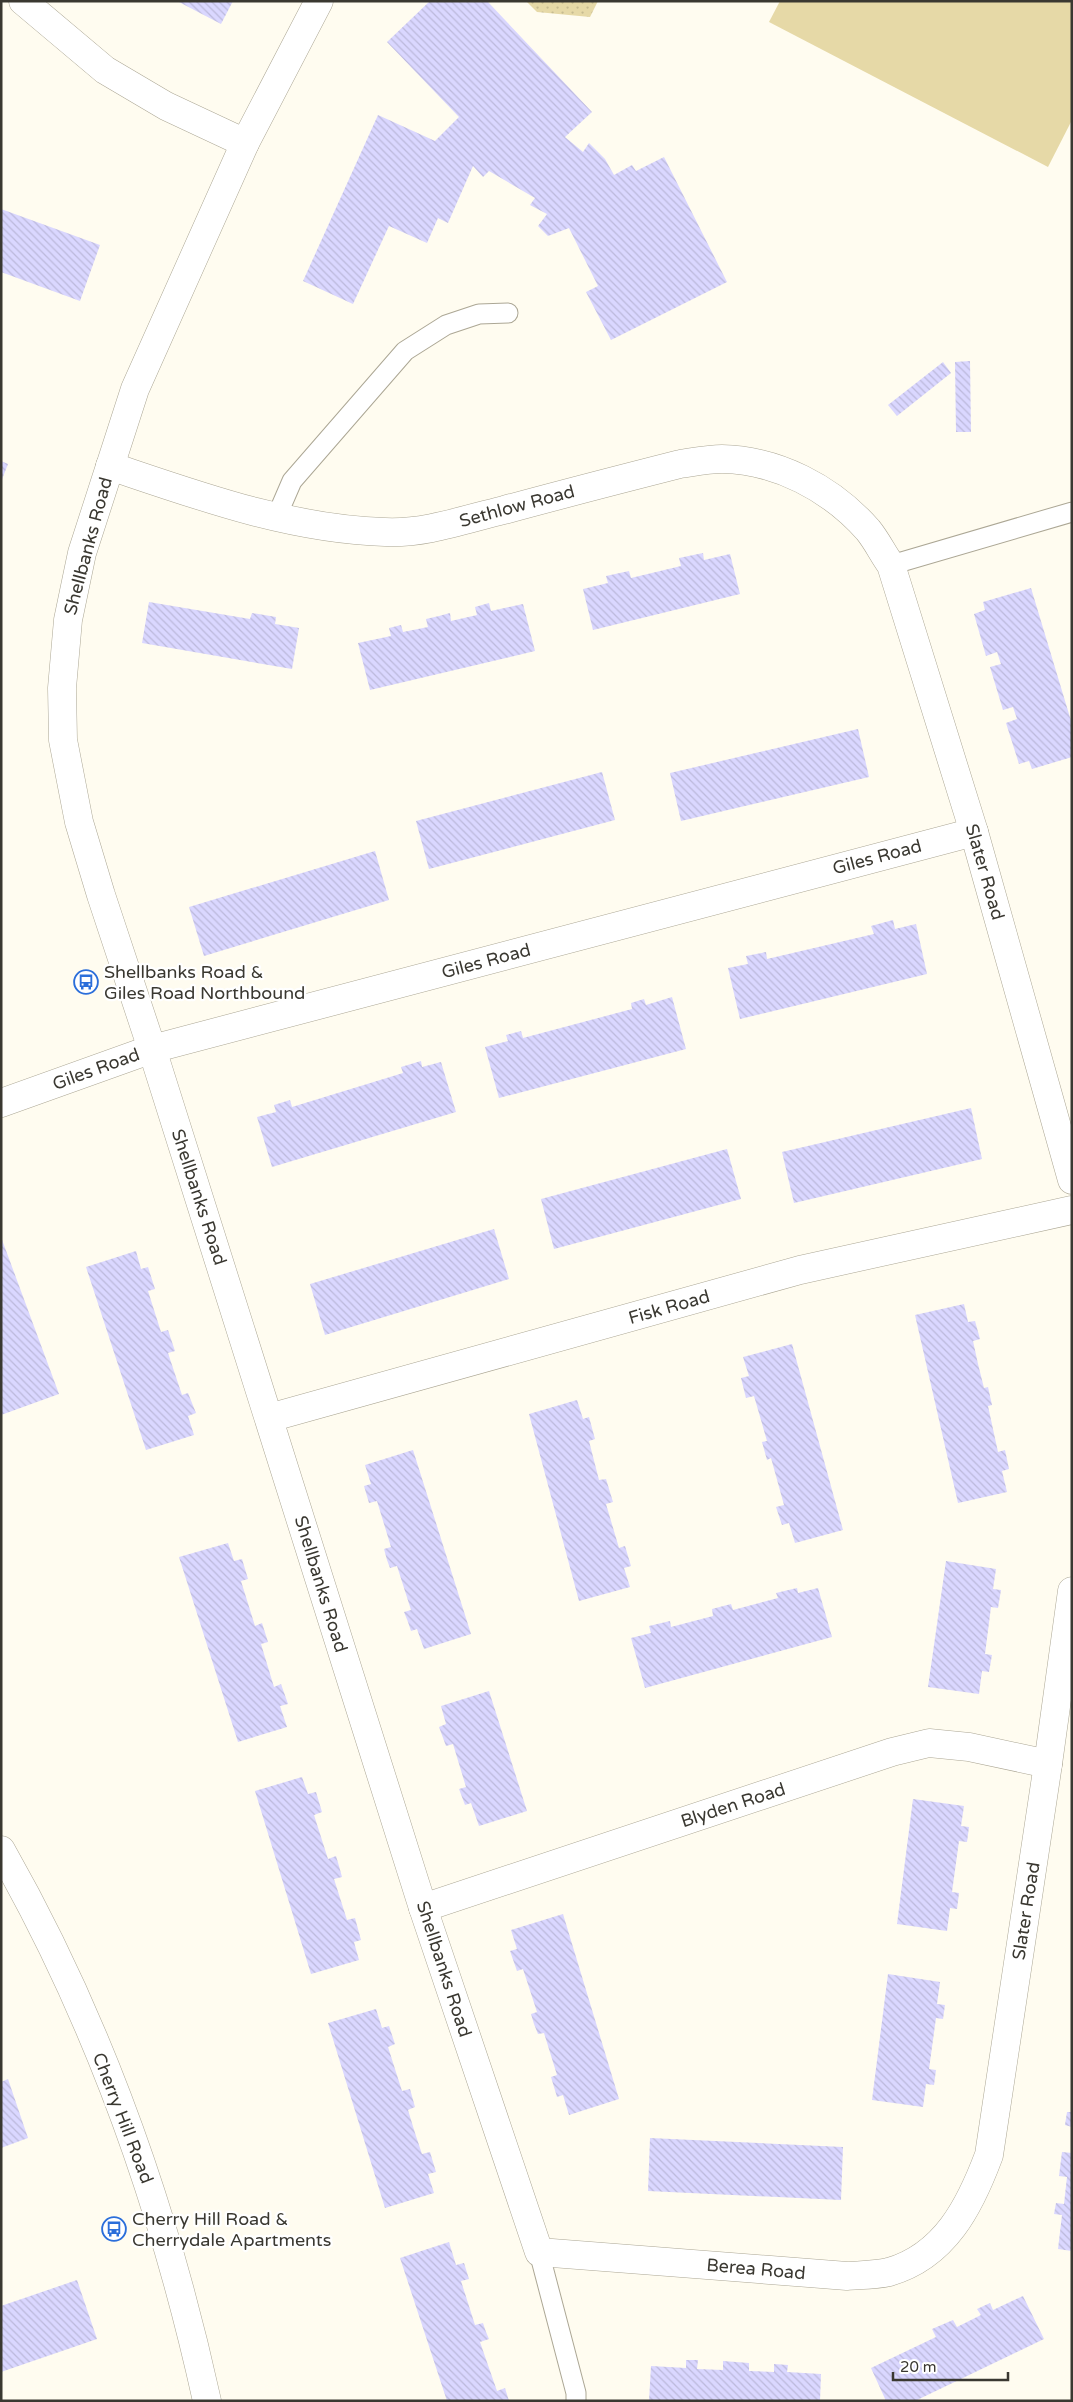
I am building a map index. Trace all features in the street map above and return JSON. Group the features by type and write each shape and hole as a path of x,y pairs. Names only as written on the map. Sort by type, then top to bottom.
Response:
{"street":[{"path":"23,1 105,70 166,106 245,144"},
{"name":"Shellbanks Road","path":"319,1 245,144 135,389 82,553 68,620 62,688 63,740 79,822 423,1908 539,2252"},
{"name":"Sethlow Road","path":"110,466 198,496 276,518 337,528 387,532 442,526 680,464 720,459 757,462 785,472 837,500 868,531 891,566"},
{"name":"Slater Road","path":"891,566 974,832 1072,1180"},
{"name":"Giles Road","path":"1,1103 152,1049 974,832"},
{"name":"Fisk Road","path":"269,1418 800,1270 1072,1210"},
{"name":"Slater Road","path":"957,2224 974,2194 989,2155 1072,1591"},
{"name":"Blyden Road","path":"423,1908 892,1752 929,1743 969,1747 1048,1764"},
{"name":"Cherry Hill Road","path":"1,1850 52,1948 86,2024 122,2114 151,2193 172,2264 207,2401"},
{"name":"Berea Road","path":"539,2252 847,2276 888,2272 914,2262 938,2245 957,2224"}],"lane":[{"path":"276,518 292,481 406,351 446,325 479,314 508,314"},
{"path":"891,566 1072,512"},
{"path":"539,2252 565,2347 576,2393 576,2401"}],"shaded area":[{"path":"526,1 598,1 590,17 537,12"},
{"path":"780,1 1072,1 1072,120 1048,167 769,22"}],"building":[{"path":"177,1 233,1 221,24"},
{"path":"430,1 487,1 592,112 565,137 583,152 589,143 605,159 614,175 632,165 636,171 664,157 727,282 611,340 586,292 598,286 569,228 548,236 538,226 547,214 530,205 535,198 489,171 483,177 473,166 448,223 438,218 427,243 389,226 353,304 303,281 378,115 435,141 459,117 387,42"},
{"path":"1,209 100,245 80,301 1,272"},
{"path":"970,361 971,432 956,432 955,362"},
{"path":"943,362 951,373 897,416 888,405"},
{"path":"1,461 8,464 1,482"},
{"path":"703,553 704,560 730,554 740,594 593,630 583,589 608,583 606,576 629,571 631,578 681,566 679,558"},
{"path":"1031,588 1072,724 1072,757 1032,769 1029,761 1019,764 1006,723 1017,719 1013,707 1003,710 990,667 1001,664 997,652 986,656 974,614 985,610 983,602"},
{"path":"149,602 250,619 252,613 276,617 275,624 299,628 292,669 142,643"},
{"path":"489,603 491,611 523,604 535,651 370,690 358,643 391,636 389,628 401,625 403,632 428,627 426,619 450,613 451,621 477,615 475,607"},
{"path":"858,729 869,777 681,821 670,773"},
{"path":"602,772 615,820 429,869 416,821"},
{"path":"375,851 389,900 204,956 189,907"},
{"path":"893,920 895,929 916,924 927,974 740,1019 728,968 748,964 746,956 766,952 767,959 874,934 871,926"},
{"path":"672,997 686,1049 499,1098 485,1047 508,1041 506,1035 521,1031 523,1038 632,1009 631,1003 644,999 646,1005"},
{"path":"421,1061 422,1067 441,1062 456,1112 272,1167 257,1117 276,1112 274,1105 290,1100 292,1107 403,1073 401,1067"},
{"path":"971,1108 982,1159 794,1203 782,1152"},
{"path":"727,1149 741,1199 554,1249 541,1199"},
{"path":"494,1229 509,1279 325,1335 310,1284"},
{"path":"1,1237 59,1394 1,1415"},
{"path":"136,1251 141,1269 148,1267 155,1289 148,1291 161,1332 168,1330 175,1351 168,1353 182,1395 188,1393 196,1413 188,1416 194,1435 146,1450 86,1267"},
{"path":"964,1304 968,1322 975,1321 980,1339 973,1341 978,1364 984,1388 988,1387 992,1405 988,1406 998,1452 1005,1450 1009,1469 1002,1471 1007,1492 958,1503 915,1315"},
{"path":"792,1344 843,1530 795,1543 789,1523 782,1525 776,1507 784,1505 771,1458 767,1460 762,1442 767,1441 754,1396 746,1398 741,1378 749,1376 743,1357"},
{"path":"577,1400 583,1419 589,1417 595,1439 589,1441 599,1480 606,1479 613,1502 606,1504 619,1548 625,1546 631,1566 624,1568 630,1587 579,1601 529,1414"},
{"path":"413,1450 471,1634 424,1649 417,1629 411,1631 404,1612 411,1610 397,1566 390,1568 387,1560 384,1549 391,1547 377,1501 369,1503 364,1486 371,1484 365,1465"},
{"path":"228,1543 234,1561 242,1559 248,1579 241,1581 255,1626 262,1623 268,1642 261,1644 274,1687 281,1684 288,1704 280,1706 287,1727 238,1742 179,1557"},
{"path":"946,1561 996,1569 993,1589 1001,1590 998,1608 991,1607 985,1654 992,1655 989,1672 982,1671 979,1694 928,1687"},
{"path":"797,1588 798,1593 818,1588 832,1637 645,1688 631,1638 651,1633 649,1626 670,1621 671,1627 713,1616 712,1609 731,1604 733,1610 778,1598 776,1593"},
{"path":"489,1691 527,1811 479,1826 471,1803 465,1805 459,1789 466,1787 453,1744 446,1746 439,1727 446,1724 441,1706"},
{"path":"302,1777 308,1794 316,1792 322,1812 314,1815 328,1859 336,1856 342,1877 334,1879 347,1920 355,1918 361,1940 354,1942 359,1960 311,1974 255,1791"},
{"path":"913,1799 964,1806 961,1826 969,1827 967,1842 959,1841 952,1892 959,1893 957,1909 950,1908 947,1931 897,1924"},
{"path":"563,1914 619,2099 569,2115 563,2095 557,2097 551,2077 557,2075 544,2033 538,2034 534,2024 531,2014 537,2012 523,1969 517,1971 510,1951 517,1949 511,1930"},
{"path":"888,1974 940,1982 937,2004 945,2005 943,2019 936,2018 929,2069 936,2070 934,2085 926,2084 923,2107 872,2100"},
{"path":"376,2009 382,2028 389,2026 395,2044 388,2047 402,2091 410,2089 415,2107 408,2110 422,2154 430,2152 436,2172 428,2174 434,2193 385,2208 328,2023"},
{"path":"8,2079 28,2138 1,2148 1,2082"},
{"path":"1067,2112 1072,2112 1072,2127 1065,2125"},
{"path":"650,2138 843,2147 841,2200 648,2191"},
{"path":"1062,2152 1072,2153 1072,2251 1058,2249 1062,2215 1054,2214 1056,2203 1064,2204 1067,2177 1059,2176"},
{"path":"449,2242 456,2265 464,2263 469,2279 461,2281 475,2325 483,2323 489,2339 480,2342 497,2391 505,2388 509,2401 447,2401 400,2258"},
{"path":"77,2280 97,2339 1,2372 1,2306"},
{"path":"1023,2296 1044,2339 915,2401 886,2401 871,2368 936,2337 932,2329 953,2320 957,2327 981,2315 977,2309 990,2303 993,2310"},
{"path":"686,2360 698,2360 697,2369 723,2370 723,2361 749,2363 749,2371 774,2372 774,2364 788,2365 787,2372 821,2374 820,2401 649,2401 651,2366 686,2368"}],"place":[{"name":"Shellbanks Road & Giles Road Northbound","path":"86,982"},
{"name":"Cherry Hill Road & Cherrydale Apartments","path":"114,2229"}]}
